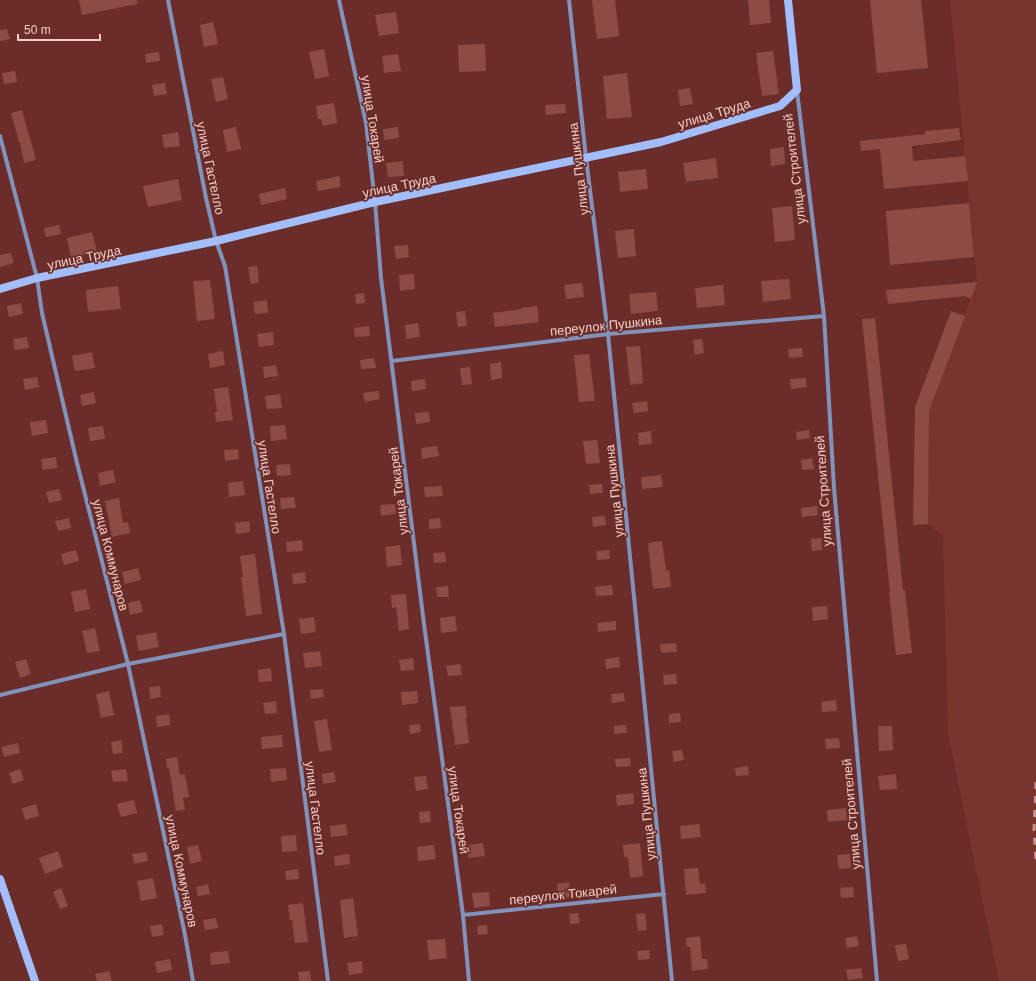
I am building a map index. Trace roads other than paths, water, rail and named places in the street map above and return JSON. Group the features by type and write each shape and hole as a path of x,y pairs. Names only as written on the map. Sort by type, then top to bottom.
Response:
{"street":[{"name":"улица Гастелло","path":"168,0 206,198 216,242 225,266 284,634 328,981"},
{"name":"улица Токарей","path":"339,0 366,123 375,202 381,278 424,624 463,915 469,981"},
{"name":"улица Пушкина","path":"569,0 586,158 608,334 672,981"},
{"name":"улица Строителей","path":"788,0 797,90 824,316 834,488 877,981"},
{"name":"улица Труда","path":"0,289 38,278 216,242 375,202 661,142 780,106 797,90"},
{"name":"улица Коммунаров","path":"0,136 38,278 45,328 77,463 128,664 185,935 193,981"},
{"name":"переулок Пушкина","path":"392,361 608,334 824,316"},
{"path":"0,695 128,664 284,634"},
{"path":"0,878 34,981"},
{"name":"переулок Токарей","path":"463,915 664,894"}],"railway":[{"path":"1036,782 1034,830 1036,861"}]}
